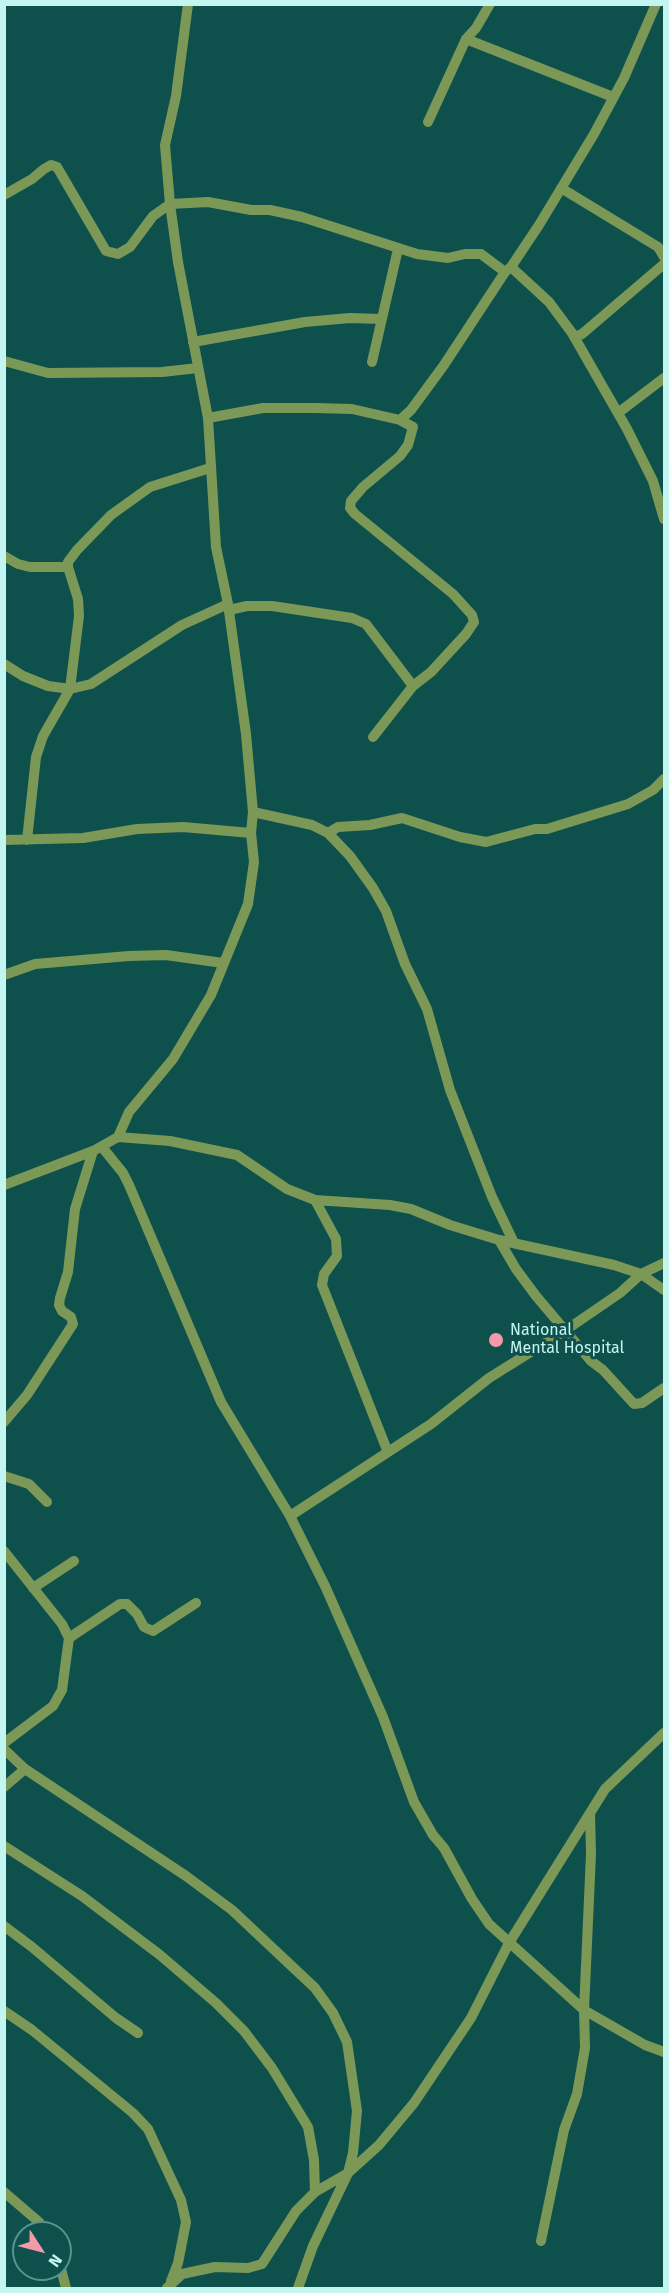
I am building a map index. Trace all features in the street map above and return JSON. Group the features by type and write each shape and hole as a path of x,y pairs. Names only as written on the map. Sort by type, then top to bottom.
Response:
{"street":[{"path":"4,1185 98,1149 118,1137 129,1112 173,1059 212,995 248,904 254,862 251,832 253,812 241,690 229,607 216,547 208,418 178,262 165,145 176,96 188,4"},
{"path":"428,122 466,39 476,28 490,4"},
{"path":"400,420 411,410 444,364 561,188 594,134 656,4"},
{"path":"466,39 613,97"},
{"path":"4,195 51,165 57,167 106,251 118,254 130,247 153,216 170,204 208,202 251,210 270,210 302,217 417,254 448,258 465,254 481,254 508,269 549,302 574,337 618,413 653,481 664,519"},
{"path":"561,188 658,247 664,257"},
{"path":"372,362 398,249"},
{"path":"574,337 582,334 664,264"},
{"path":"193,342 305,322 350,318 381,319"},
{"path":"4,361 48,373 162,372 198,368"},
{"path":"618,413 664,378"},
{"path":"208,418 263,408 352,409 400,420 413,427 408,445 400,456 363,487 351,501 350,508 453,594 472,615 474,622 431,672 412,686 373,737"},
{"path":"27,840 36,757 44,736 70,689 79,616 78,599 68,562 111,515 150,487 210,468"},
{"path":"4,556 18,564 30,567 68,567"},
{"path":"4,664 23,676 48,686 70,689 91,684 182,625 229,607 272,606 352,618 366,624 412,686"},
{"path":"328,833 338,827 370,825 402,818 460,837 486,842 534,829 547,829 628,804 653,790 664,779"},
{"path":"253,812 312,825 328,833 358,867 386,911 405,964 427,1009 450,1089 492,1197 514,1243"},
{"path":"4,840 83,838 136,829 183,827 251,832"},
{"path":"4,975 35,964 129,956 166,955 223,963"},
{"path":"118,1137 170,1141 237,1155 287,1189 315,1200 390,1205 411,1209 450,1225 499,1240 582,1257 641,1274 664,1290"},
{"path":"4,1422 27,1395 74,1324 71,1317 62,1311 59,1305 68,1272 75,1209 98,1149"},
{"path":"98,1149 123,1173 221,1402 290,1516 325,1586 383,1717 414,1802 489,1924 584,2010 645,2045 664,2052"},
{"path":"315,1200 336,1239 337,1248 337,1256 324,1274 322,1285 387,1450"},
{"path":"499,1240 536,1296 591,1361 603,1370 634,1404 642,1403 664,1388"},
{"path":"290,1516 387,1450 431,1424 489,1378 566,1330 620,1293 641,1274 664,1263"},
{"path":"4,1476 29,1484 47,1502"},
{"path":"4,1551 62,1624 69,1638 62,1690 53,1706 4,1743"},
{"path":"33,1588 74,1561"},
{"path":"69,1638 104,1612 120,1604 127,1604 137,1614 144,1627 153,1631 196,1603"},
{"path":"168,2287 182,2274 215,2267 248,2268 262,2264 296,2211 315,2192 348,2173 379,2145 414,2103 471,2018 509,1943 605,1789 664,1733"},
{"path":"4,1749 25,1769 186,1876 232,1910 315,1988 333,2013 347,2042 357,2111 353,2153 348,2173 314,2246 298,2289"},
{"path":"4,1787 25,1769"},
{"path":"541,2241 564,2130 577,2094 585,2048 584,2010 589,1919 590,1813"},
{"path":"4,1846 82,1896 160,1955 216,2003 244,2031 272,2068 308,2127 314,2160 315,2192"},
{"path":"4,1926 116,2018 138,2033"},
{"path":"4,2011 32,2030 133,2113 148,2129 182,2200 186,2222 178,2263 168,2287"},
{"path":"4,2192 38,2221"}],"place":[{"name":"National Mental Hospital","path":"496,1340"}]}
